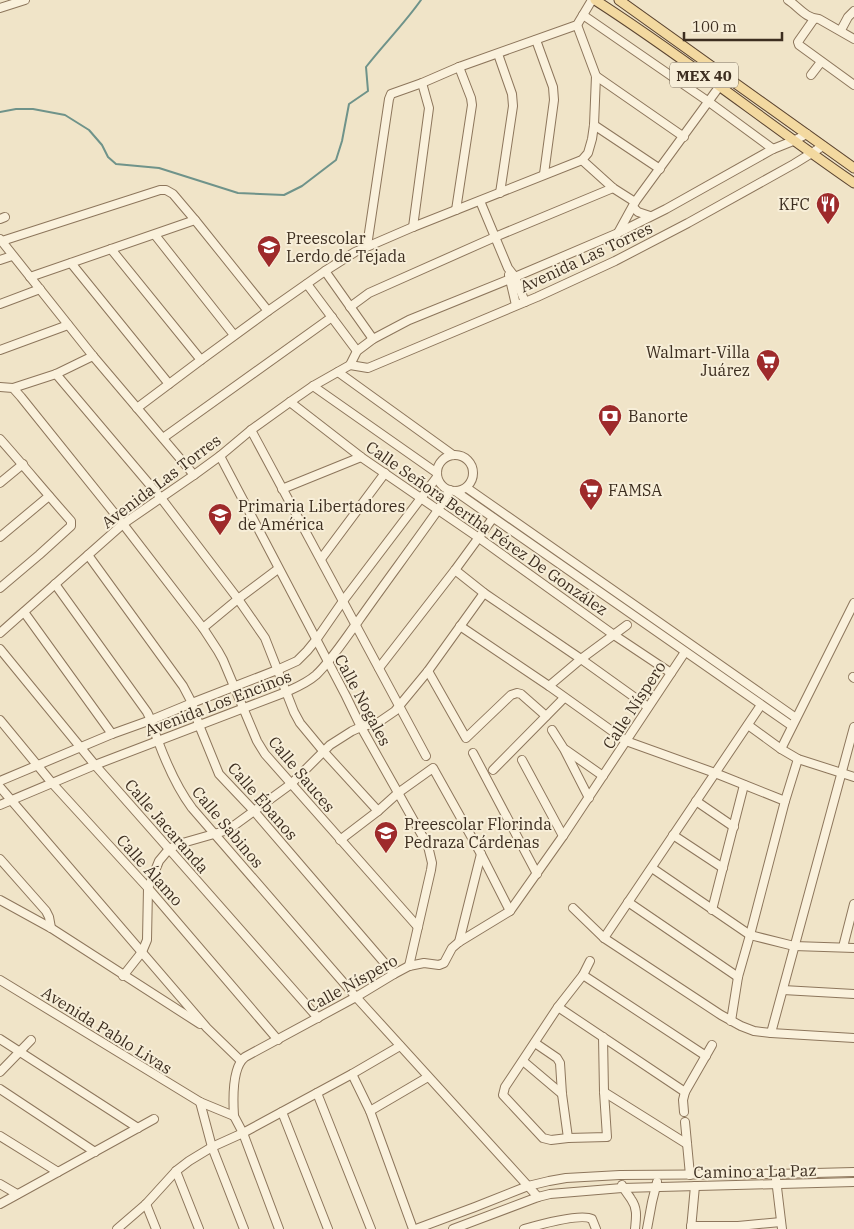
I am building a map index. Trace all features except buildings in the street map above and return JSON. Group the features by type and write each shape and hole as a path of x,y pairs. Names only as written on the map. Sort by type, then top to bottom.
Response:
{"main road":[{"name":"MEX 40","path":"593,0 642,30 811,154 854,183"},
{"path":"604,0 642,30"},
{"name":"MEX 40","path":"619,0 854,168"}],"street":[{"path":"0,8 25,0"},
{"path":"367,246 392,93 577,25 593,0"},
{"path":"788,0 802,12 819,19 854,39"},
{"path":"840,30 854,11"},
{"path":"583,15 709,102 773,149"},
{"path":"814,18 800,39 799,45 854,85"},
{"path":"137,408 268,311 325,271 367,246 582,160 588,153 592,139 596,76 577,25"},
{"path":"536,40 551,80 554,100 544,174"},
{"path":"498,54 512,94 513,106 500,193"},
{"path":"811,76 821,62"},
{"path":"456,210 472,105 459,67"},
{"path":"596,76 684,137"},
{"path":"413,227 429,108 422,83"},
{"path":"618,233 634,205 719,87"},
{"path":"594,125 660,169"},
{"name":"Avenida Las Torres","path":"0,633 123,524 194,475 290,402 313,386 350,365 357,351 373,338 409,320 512,279 618,233 773,149 807,134"},
{"name":"Avenida Las Torres","path":"350,365 368,368 537,297 616,261 688,224 823,146"},
{"path":"582,160 634,205 638,212 650,216"},
{"path":"350,307 369,293 495,237 613,188"},
{"path":"194,475 93,356 1,240 164,190 170,192 195,220 268,311"},
{"path":"480,201 512,279 525,302"},
{"path":"30,277 195,220"},
{"path":"154,235 234,335"},
{"path":"111,249 201,360"},
{"path":"0,260 12,256"},
{"path":"72,263 169,384"},
{"path":"325,271 373,338"},
{"path":"512,279 516,305"},
{"path":"307,284 357,351"},
{"path":"0,304 40,289"},
{"path":"163,438 332,317"},
{"path":"0,350 68,325"},
{"path":"0,387 13,388 56,374 93,356"},
{"path":"338,372 453,455"},
{"path":"56,374 161,498 238,599 265,638 300,723 378,810"},
{"path":"313,386 437,475 442,485 494,518 792,726"},
{"name":"Calle Sauces","path":"13,388 123,524 203,628 218,651 261,749 418,927"},
{"name":"Calle Señora Bertha Pérez De González","path":"290,402 361,457 671,673"},
{"path":"251,430 322,559 426,756"},
{"path":"0,439 72,521 71,526 0,588"},
{"path":"437,475 438,467 446,457 461,455 472,464 474,477 471,483 467,488 452,491"},
{"name":"Calle Nogales","path":"220,456 361,727 428,846 431,870 410,966"},
{"path":"282,489 361,457"},
{"path":"0,483 23,464"},
{"path":"322,559 385,473"},
{"name":"Avenida Los Encinos","path":"0,781 112,734 297,661 316,640 343,601 422,498 437,475"},
{"path":"467,488 796,718"},
{"name":"Avenida Los Encinos","path":"0,805 286,692 310,680 328,662 452,491"},
{"path":"1,535 49,496"},
{"path":"379,668 494,518"},
{"name":"Calle Ébanos","path":"88,555 183,686 192,703 219,774 254,811 394,974"},
{"path":"203,628 278,569"},
{"path":"455,570 484,593 648,707"},
{"name":"Calle Sabinos","path":"55,584 142,704 151,720 158,742 183,797 356,997 538,1197"},
{"path":"123,976 142,952 147,940 148,888 159,861 169,849 179,844 228,830 291,784 338,740 361,727 379,722 389,716 400,706 428,671 484,593"},
{"path":"781,749 854,603"},
{"path":"24,612 112,734"},
{"path":"549,686 580,658 627,624"},
{"path":"460,626 626,741 785,801"},
{"name":"Calle Jacaranda","path":"0,649 95,766 318,1018"},
{"name":"Calle Níspero","path":"240,1060 410,966 424,963 444,963 452,948 459,942 510,911 604,776 685,652"},
{"path":"428,671 466,738 514,694 521,694 546,716"},
{"path":"734,686 740,679"},
{"path":"494,770 564,698"},
{"path":"604,938 761,705"},
{"name":"Calle Álamo","path":"0,720 52,783 148,888 278,1040"},
{"path":"748,725 798,759 854,777"},
{"path":"771,1033 854,727"},
{"path":"552,730 589,798"},
{"path":"564,749 604,776"},
{"path":"473,753 537,874"},
{"path":"731,1021 738,978 798,759"},
{"path":"522,760 563,836"},
{"path":"340,840 398,793 434,768 510,911"},
{"path":"712,910 744,784"},
{"path":"0,787 10,801 207,1028 240,1060 236,1071 233,1104 234,1116 243,1133 279,1229"},
{"path":"696,801 734,827"},
{"path":"673,835 723,868"},
{"path":"459,942 481,854"},
{"path":"0,858 46,910 50,917 51,928"},
{"path":"652,868 750,936 794,946 854,948"},
{"path":"0,900 51,928 123,976 207,1028"},
{"path":"628,902 738,978"},
{"path":"843,947 854,904"},
{"path":"573,908 604,938 741,1026 771,1033 854,1038"},
{"path":"590,961 583,975 558,1007 505,1087 503,1095 543,1138 551,1140 607,1137 603,1037"},
{"path":"583,975 706,1056"},
{"name":"Avenida Pablo Livas","path":"0,980 200,1102 234,1116"},
{"path":"783,990 854,994"},
{"path":"558,1007 685,1092"},
{"path":"0,1039 138,1128"},
{"path":"0,1072 31,1040"},
{"path":"535,1043 557,1058 560,1063 568,1138"},
{"path":"684,1112 683,1100 685,1092 712,1045"},
{"path":"117,1229 146,1204 176,1171 189,1161 212,1147 243,1133 352,1074 400,1046"},
{"path":"523,1061 562,1094"},
{"path":"352,1074 370,1111 415,1229"},
{"path":"370,1111 428,1077"},
{"path":"0,1089 95,1152"},
{"path":"604,1092 687,1144"},
{"path":"317,1093 371,1229"},
{"path":"200,1102 212,1147 244,1229"},
{"path":"282,1112 328,1229"},
{"path":"0,1204 154,1119"},
{"path":"685,1122 690,1175"},
{"path":"0,1136 58,1172"},
{"path":"176,1171 199,1229"},
{"path":"850,1172 850,1182"},
{"name":"Camino a La Paz","path":"415,1229 475,1208 528,1186 566,1178 620,1175 850,1172"},
{"path":"694,1186 691,1228 781,1226 775,1174"},
{"path":"620,1175 622,1188 633,1201 637,1213 635,1229"},
{"path":"646,1229 658,1175"},
{"path":"680,1175 680,1186"},
{"name":"Camino a La Paz","path":"453,1229 550,1194 657,1186 850,1182"},
{"path":"0,1184 17,1194"},
{"path":"146,1204 156,1229"},
{"path":"524,1229 553,1225 586,1216 592,1219 596,1229"}],"waterway":[{"path":"0,112 16,109 33,109 65,115 89,130 102,145 108,157 116,164 159,168 238,193 284,195 302,186 336,160 342,141 349,104 368,91 366,67 421,0"}],"place":[{"name":"KFC","path":"828,225"},
{"name":"Preescolar Lerdo de Tejada","path":"269,268"},
{"name":"Walmart-Villa Juárez","path":"768,382"},
{"name":"Banorte","path":"610,437"},
{"name":"FAMSA","path":"591,511"},
{"name":"Primaria Libertadores de América","path":"220,536"},
{"name":"Preescolar Florinda Pedraza Cárdenas","path":"386,854"}]}
